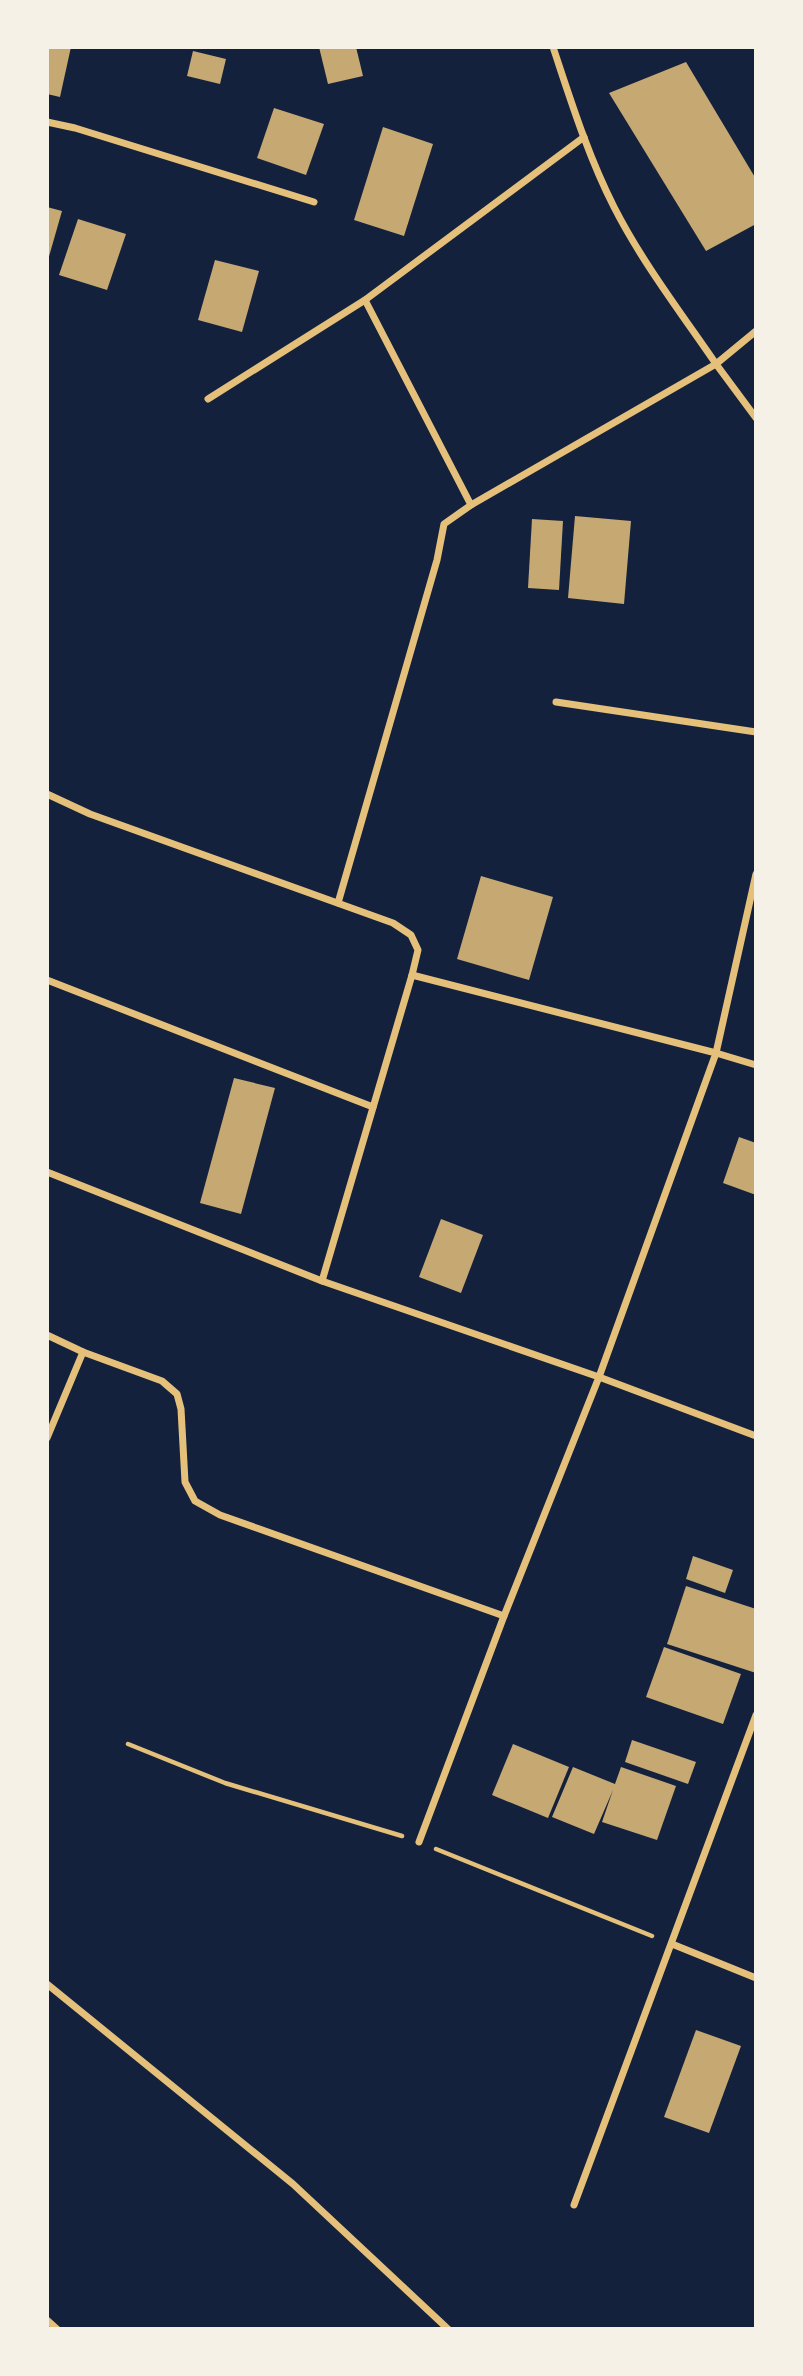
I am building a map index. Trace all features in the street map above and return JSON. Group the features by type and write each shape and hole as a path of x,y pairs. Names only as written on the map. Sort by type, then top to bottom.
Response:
{"street":[{"path":"553,47 584,137 614,208 645,260 756,418"},
{"path":"47,122 75,128 314,202"},
{"path":"208,399 365,300 584,137"},
{"path":"365,300 471,505"},
{"path":"338,903 438,560 444,524 471,505 716,364 756,331"},
{"path":"556,702 756,732"},
{"path":"47,794 90,814 393,923 411,935 418,950 412,975 322,1281"},
{"path":"419,1842 504,1616 599,1377 716,1052 756,874"},
{"path":"412,975 716,1052 756,1065"},
{"path":"47,980 373,1107"},
{"path":"47,1172 322,1281 599,1377 756,1436"},
{"path":"47,1335 83,1352 162,1381 177,1394 181,1409 185,1482 195,1501 220,1515 504,1616"},
{"path":"47,1438 83,1352"},
{"path":"574,2205 756,1715"},
{"path":"672,1944 756,1978"},
{"path":"47,1984 293,2184 448,2329"},
{"path":"47,2320 57,2329"}],"building":[{"path":"47,47 71,47 60,97 47,94"},
{"path":"319,47 356,47 363,76 328,84"},
{"path":"193,51 226,59 220,84 187,76"},
{"path":"686,62 756,179 756,224 706,251 609,93"},
{"path":"274,108 324,124 306,175 257,158"},
{"path":"383,127 433,144 404,236 354,220"},
{"path":"47,207 62,211 48,260 47,260"},
{"path":"78,219 126,234 107,290 59,275"},
{"path":"215,260 259,271 242,332 198,320"},
{"path":"575,516 631,521 624,604 568,598"},
{"path":"532,519 563,521 559,590 528,588"},
{"path":"481,876 553,897 529,980 457,959"},
{"path":"234,1078 275,1088 241,1214 200,1203"},
{"path":"739,1137 756,1143 756,1195 723,1183"},
{"path":"441,1219 483,1235 461,1293 419,1277"},
{"path":"693,1556 733,1570 725,1593 686,1579"},
{"path":"686,1586 756,1609 756,1673 667,1644"},
{"path":"664,1647 741,1674 723,1724 646,1697"},
{"path":"632,1740 696,1762 688,1784 625,1762"},
{"path":"513,1744 569,1767 548,1818 492,1795"},
{"path":"573,1767 615,1784 621,1767 676,1786 657,1840 602,1822 613,1790 594,1834 552,1817"},
{"path":"696,2030 741,2046 709,2133 664,2117"}]}
